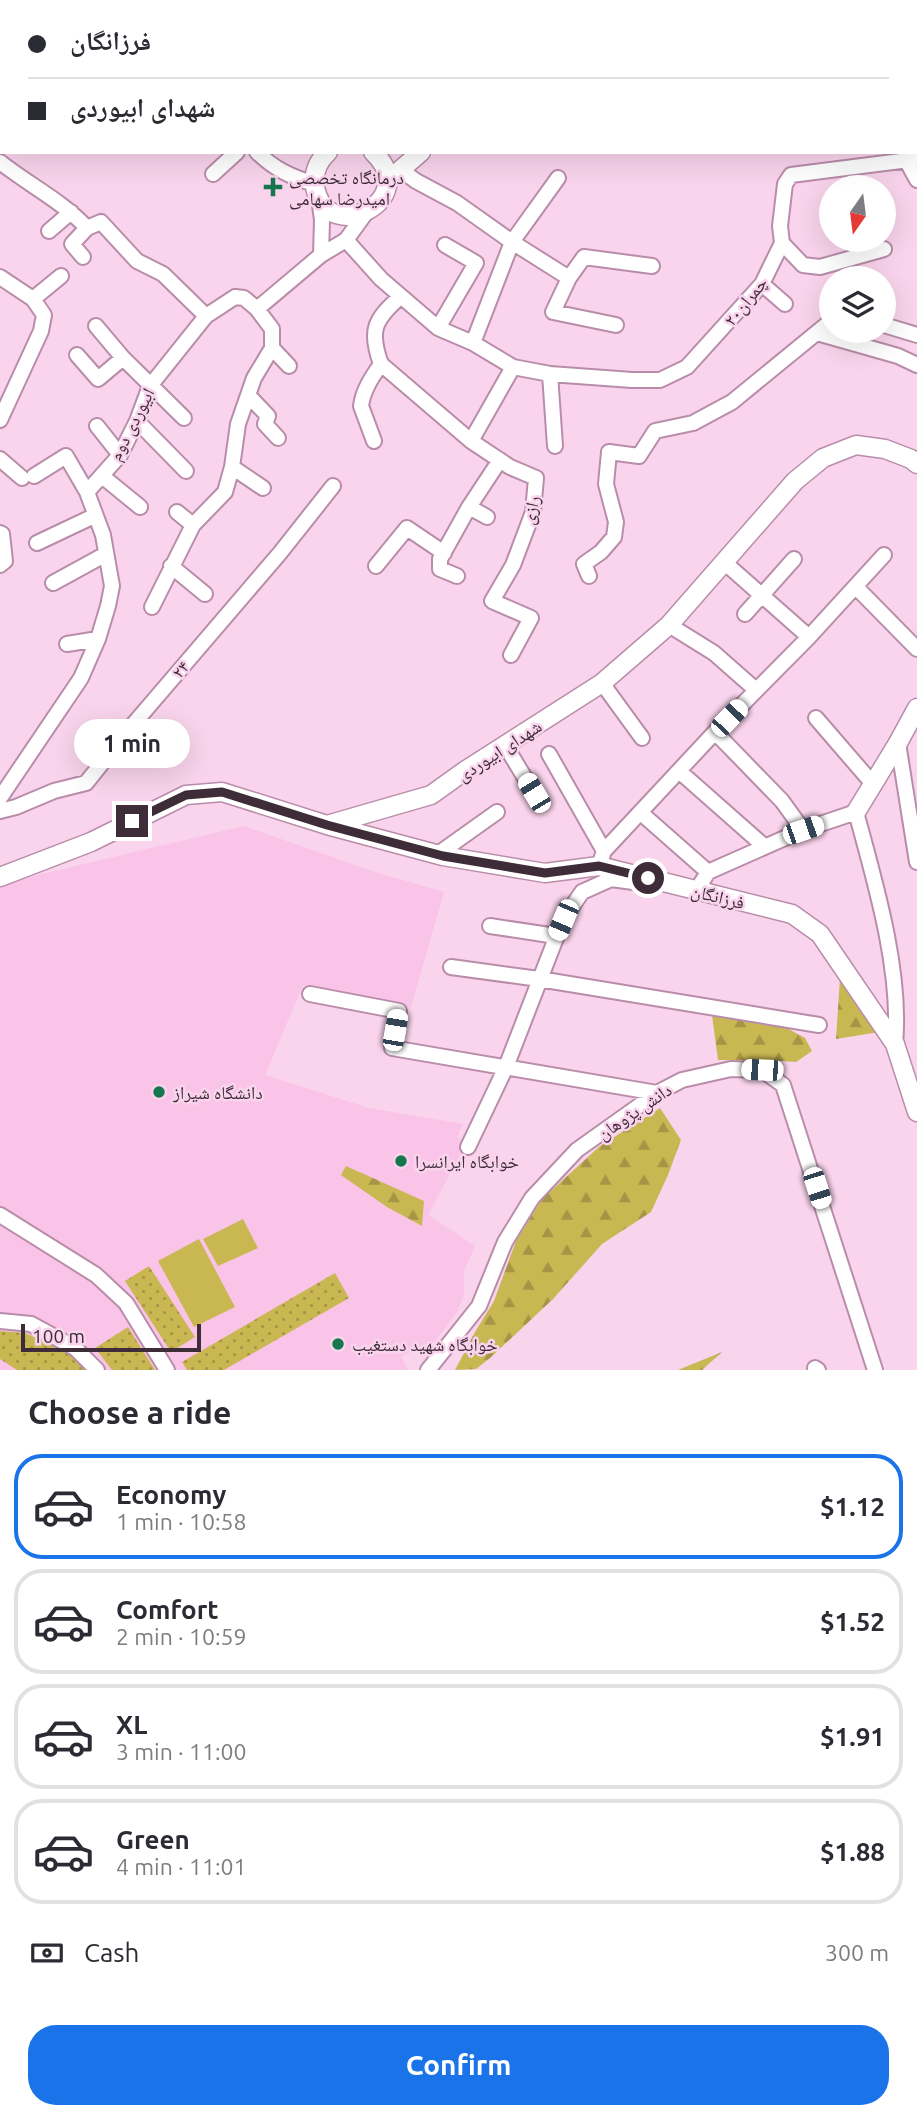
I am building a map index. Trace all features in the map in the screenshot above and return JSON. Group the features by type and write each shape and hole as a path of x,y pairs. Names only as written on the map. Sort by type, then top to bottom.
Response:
{"street":[{"path":"213,174 235,154"},
{"path":"259,154 271,166 317,191 331,211 348,216 365,214"},
{"path":"321,255 317,168 326,154"},
{"path":"375,154 393,176 416,181 457,202 512,242 569,278"},
{"path":"152,607 193,525 225,492 232,467 238,424 254,378 272,348 272,329 257,309 321,255 346,240 365,214 380,201 393,176 419,154"},
{"path":"911,159 917,180"},
{"name":"چمران۲۰","path":"346,240 400,297 438,328 513,367 550,374 660,380 687,367 762,284 782,243 780,226 785,184 791,175 911,159"},
{"path":"0,162 16,181 71,212 87,228"},
{"path":"473,344 512,242 558,178"},
{"path":"49,231 71,212"},
{"path":"83,257 72,244 87,228 101,222 137,261 163,274 206,316"},
{"path":"782,243 803,265 820,267 873,252"},
{"path":"438,328 476,263 445,245"},
{"path":"616,325 554,312 569,278 584,257 652,266"},
{"path":"33,299 61,276"},
{"path":"0,277 33,299 44,315 41,331 5,396 0,420"},
{"path":"762,284 785,304"},
{"name":"ابیوردی دوم","path":"87,492 120,455 150,386 206,316 235,297 244,298 257,309"},
{"path":"374,441 361,401 381,364 374,344 376,326 400,297"},
{"path":"96,326 123,358 184,418"},
{"path":"896,329 917,335"},
{"path":"589,576 584,564 601,552 614,537 616,522 606,484 609,452 639,456 655,431 692,423 732,402 817,333 898,356 917,365"},
{"path":"272,348 289,366"},
{"path":"77,355 98,379 123,358"},
{"name":"رازی","path":"381,364 471,441 510,467 536,478 534,512 513,565 492,601 531,618 511,655"},
{"path":"471,441 513,367"},
{"path":"550,374 555,446"},
{"path":"248,396 268,416 265,424 278,439"},
{"path":"137,421 186,471"},
{"path":"97,426 120,455"},
{"name":"شهدای ابیوردی","path":"327,825 431,795 602,683 669,625 795,481 823,458 856,445 885,449 917,464"},
{"path":"0,459 28,477 66,456 87,492 103,535 112,586 98,639 81,678 0,799"},
{"path":"457,576 440,569 440,559 469,507 500,460"},
{"path":"232,467 263,488"},
{"path":"102,476 140,507"},
{"name":"۲۴","path":"0,811 54,791 86,783 333,486"},
{"path":"469,507 487,517"},
{"path":"177,512 193,525"},
{"path":"37,543 94,516"},
{"path":"376,566 407,528 444,553"},
{"path":"0,533 5,561 0,565"},
{"path":"53,583 106,554"},
{"path":"548,754 602,859 715,732 809,637 884,555"},
{"path":"744,614 794,559"},
{"path":"724,562 809,637"},
{"path":"172,566 205,594"},
{"path":"856,587 917,649"},
{"path":"669,625 714,653 756,690"},
{"path":"67,645 98,639"},
{"path":"602,683 642,738"},
{"path":"468,1147 506,1067 563,920 582,892 611,879 697,890 708,872 803,830 856,812 917,708"},
{"path":"816,718 873,784"},
{"path":"715,732 782,801 803,830"},
{"path":"898,743 916,852"},
{"path":"505,745 534,793"},
{"path":"680,771 764,846"},
{"path":"0,877 91,842 186,795 222,792 327,825"},
{"path":"438,854 497,812"},
{"path":"856,812 893,969 897,1019 895,1044"},
{"path":"641,813 708,872"},
{"name":"فرزانگان","path":"327,825 438,854 545,873 602,859 697,890 792,914 820,934 895,1044 917,1112"},
{"path":"490,926 556,936"},
{"path":"451,967 819,1024"},
{"path":"310,994 399,1012 392,1048 657,1093"},
{"name":"دانش پژوهان","path":"428,1370 479,1306 505,1242 532,1198 577,1150 657,1093 682,1080 731,1069 762,1070 783,1085 875,1370"},
{"path":"0,1215 96,1275 126,1303 167,1370"},
{"path":"0,1321 31,1324 75,1348 97,1370"}],"shaded area":[{"name":"دانشگاه شیراز","path":"244,826 372,871 444,892 411,1007 303,985 265,1075 369,1108 463,1124 457,1137 467,1142 428,1215 475,1246 464,1271 464,1296 457,1312 435,1341 401,1357 408,1370 0,1370 0,884"}],"green space":[{"path":"840,978 879,1032 836,1039"},
{"path":"712,1015 785,1027 805,1038 812,1051 796,1062 718,1060"},
{"path":"660,1108 681,1140 651,1212 602,1244 553,1299 490,1358 476,1369 455,1370 494,1301 516,1241 542,1199 600,1146"},
{"path":"346,1166 424,1201 422,1226 387,1207 341,1175"},
{"path":"243,1219 258,1248 218,1266 203,1239"},
{"path":"199,1239 235,1307 194,1327 158,1261"},
{"path":"149,1266 195,1337 171,1352 125,1281"},
{"path":"335,1273 349,1298 224,1370 187,1370 182,1362"},
{"path":"128,1327 155,1370 112,1370 95,1348"},
{"path":"0,1331 25,1333 69,1351 89,1370 17,1370 0,1359"},
{"path":"722,1352 702,1370 678,1370"}],"place":[{"name":"درمانگاه تخصصی امیدرضا سهامی","path":"273,187"},
{"name":"دانشگاه شیراز","path":"159,1092"},
{"name":"خوابگاه ایرانسرا","path":"401,1161"},
{"name":"خوابگاه شهید دستغیب","path":"338,1344"}],"route":[{"path":"132,821 186,795 222,792 327,825 443,856 545,873 599,866 648,878"}]}
